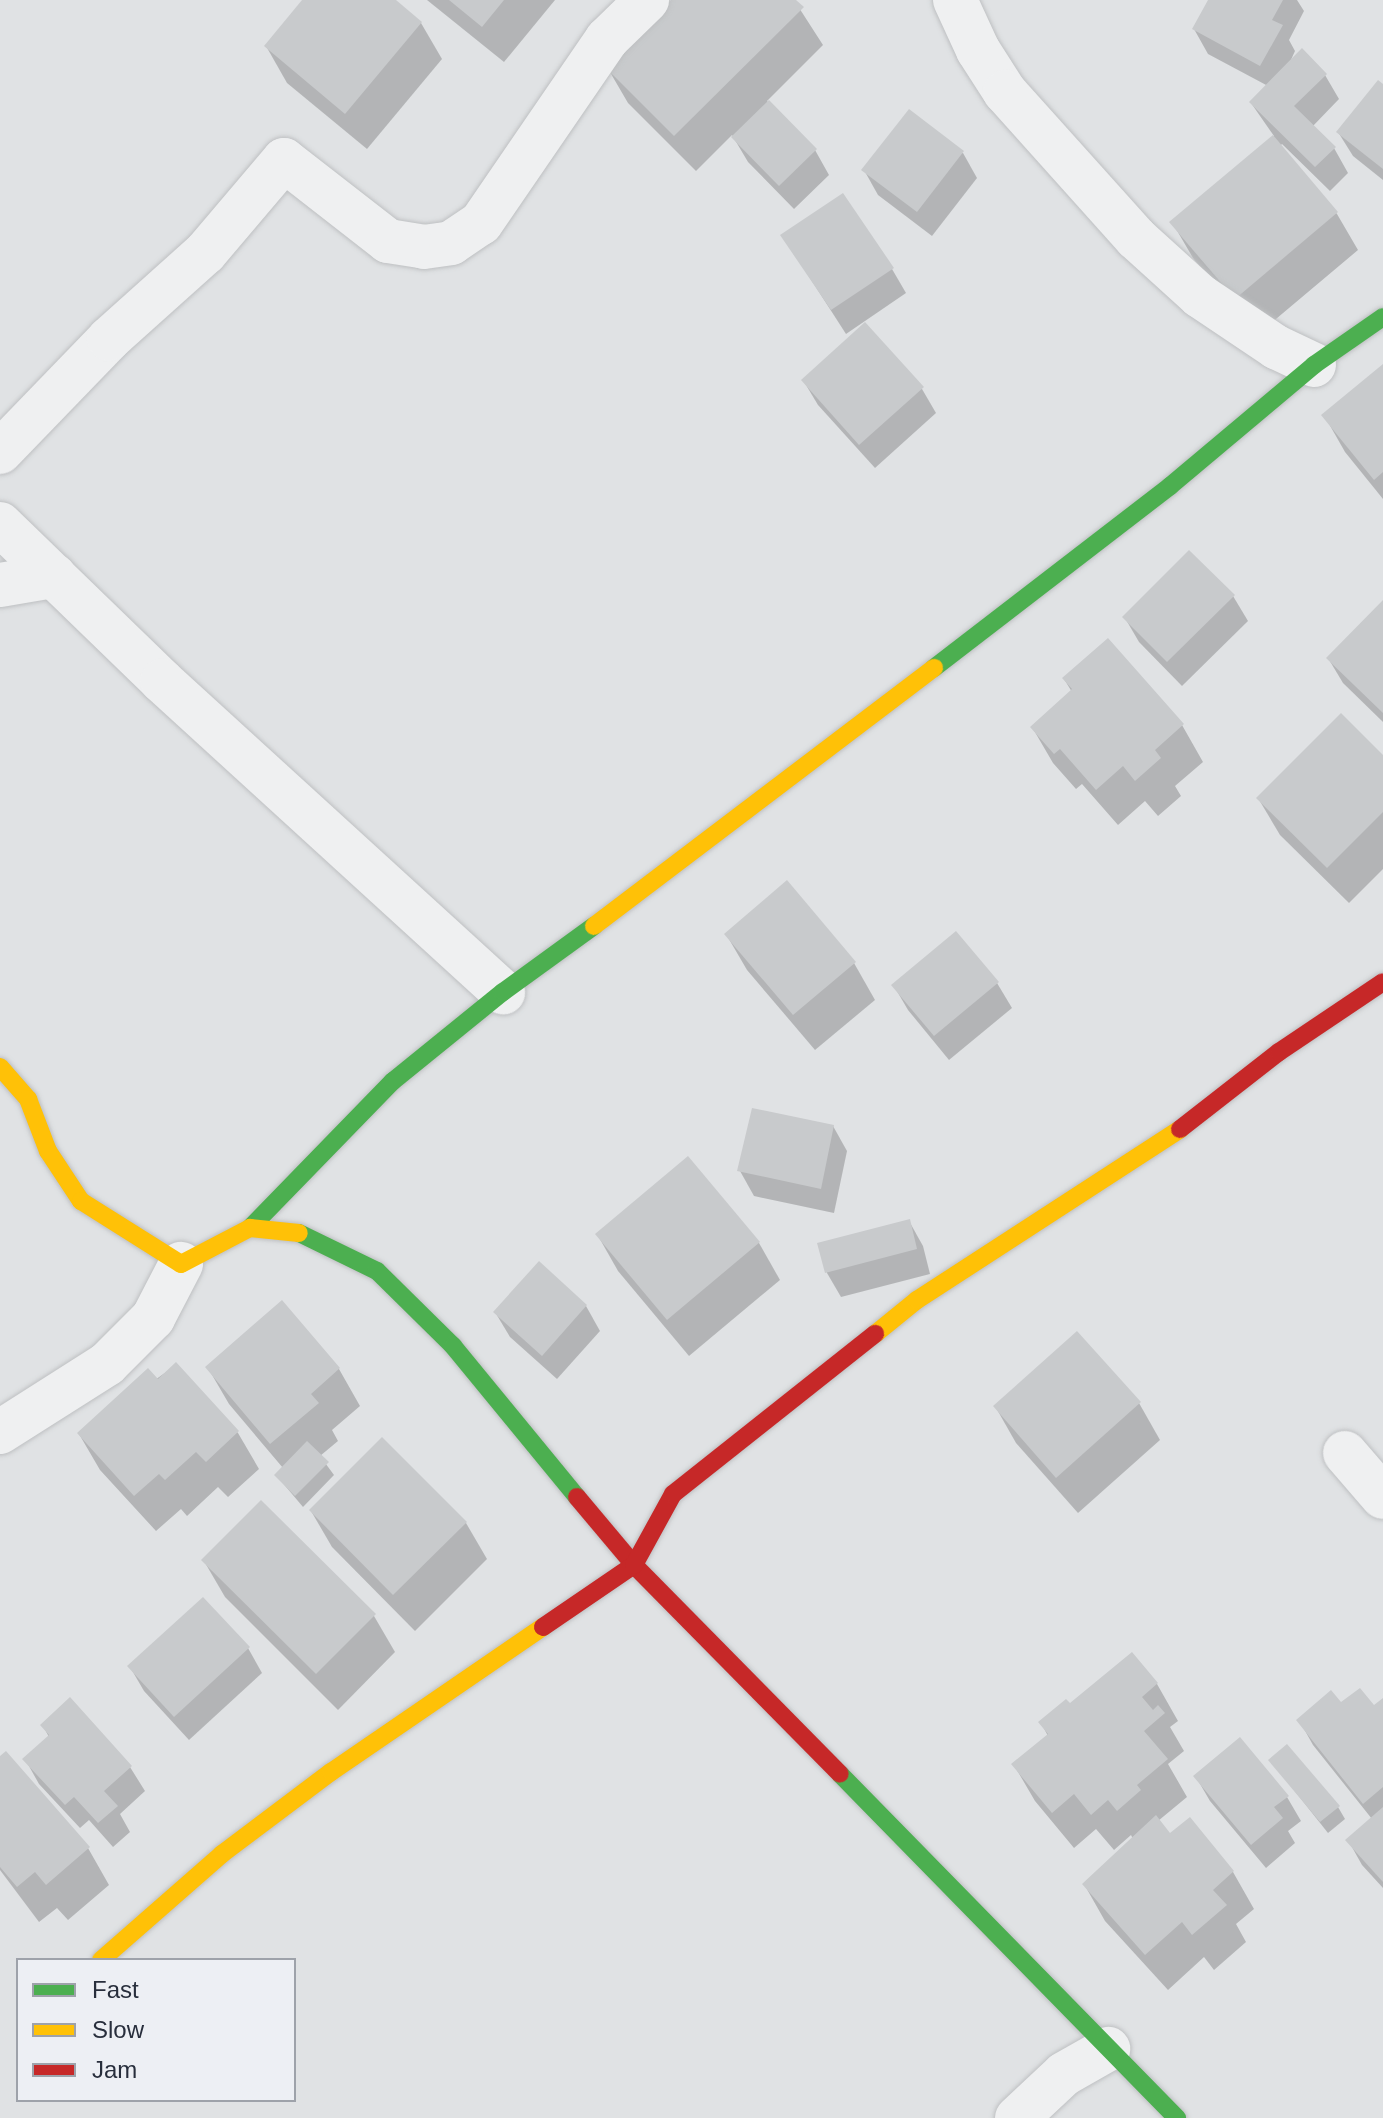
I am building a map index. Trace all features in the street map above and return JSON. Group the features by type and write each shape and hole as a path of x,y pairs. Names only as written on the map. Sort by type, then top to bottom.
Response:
{"street":[{"path":"0,452 109,339 205,253 284,160 388,241 424,247 451,243 481,223 607,39 647,0"},
{"path":"955,0 978,50 1005,92 1136,238 1200,296 1276,347 1314,365"},
{"path":"0,1432 107,1364 153,1318 181,1264 250,1228 393,1081 503,992 699,849 1170,486 1314,365 1383,317"},
{"path":"0,524 162,681 503,992"},
{"path":"0,585 54,576"},
{"path":"103,1958 222,1854 331,1772 634,1565 673,1494 917,1300 1189,1123 1279,1052 1383,982"},
{"path":"0,1067 28,1099 48,1151 81,1201 181,1264"},
{"path":"250,1228 307,1234 377,1271 453,1346 634,1565 1177,2118"},
{"path":"1345,1453 1383,1497"},
{"path":"1017,2118 1064,2074 1108,2049"}],"building":[{"path":"302,0 396,0 422,22 345,114 264,46"},
{"path":"449,0 504,0 482,27"},
{"path":"671,0 796,0 804,7 674,136 604,66"},
{"path":"1208,0 1283,0 1272,20 1283,25 1260,66 1192,29"},
{"path":"1302,48 1327,74 1294,106 1336,147 1315,167 1249,102"},
{"path":"1378,80 1383,84 1383,169 1336,132"},
{"path":"769,100 817,149 779,186 731,137"},
{"path":"909,109 964,151 917,212 861,170"},
{"path":"1273,135 1338,212 1235,299 1169,222"},
{"path":"843,193 894,268 831,310 780,235"},
{"path":"865,322 924,387 859,445 801,380"},
{"path":"1383,364 1383,472 1374,480 1321,415"},
{"path":"1189,550 1235,595 1167,662 1122,617"},
{"path":"1383,600 1383,713 1326,658"},
{"path":"1108,638 1184,724 1155,750 1161,758 1135,781 1123,766 1096,790 1060,749 1054,754 1030,727 1072,689 1062,678"},
{"path":"1341,713 1383,755 1383,812 1327,868 1256,798"},
{"path":"787,880 856,962 793,1015 724,934"},
{"path":"956,931 999,982 934,1036 891,985"},
{"path":"752,1108 834,1125 821,1189 737,1171"},
{"path":"688,1156 760,1242 667,1320 595,1234"},
{"path":"910,1219 917,1249 825,1273 817,1243"},
{"path":"539,1261 587,1305 542,1356 493,1312"},
{"path":"282,1300 340,1368 311,1394 319,1403 270,1444 205,1367"},
{"path":"1077,1331 1141,1402 1056,1478 993,1406"},
{"path":"176,1362 239,1431 206,1462 196,1452 165,1480 159,1474 134,1496 77,1433 148,1368 158,1379"},
{"path":"382,1437 467,1522 393,1595 309,1510"},
{"path":"307,1441 329,1462 295,1496 274,1475"},
{"path":"261,1500 376,1614 316,1674 201,1560"},
{"path":"203,1597 250,1647 174,1717 127,1666"},
{"path":"1132,1652 1158,1683 1142,1697 1153,1710 1158,1705 1165,1713 1144,1731 1168,1759 1137,1785 1141,1790 1117,1811 1108,1800 1091,1815 1074,1794 1052,1813 1011,1764 1048,1734 1038,1722 1066,1699 1070,1703"},
{"path":"1360,1688 1374,1705 1383,1698 1383,1787 1363,1804 1296,1720 1331,1690 1341,1702"},
{"path":"70,1697 132,1766 104,1791 118,1806 98,1823 74,1797 65,1805 22,1759 49,1735 40,1725"},
{"path":"1240,1737 1289,1796 1274,1807 1283,1818 1251,1845 1193,1776"},
{"path":"1287,1744 1340,1806 1320,1822 1268,1760"},
{"path":"6,1751 90,1847 46,1885 35,1872 17,1887 0,1867 0,1756"},
{"path":"1383,1807 1383,1882 1345,1840"},
{"path":"1156,1815 1170,1833 1190,1817 1234,1871 1213,1890 1227,1905 1192,1935 1182,1922 1145,1955 1082,1884"}],"traffic: fast":[{"path":"934,668 1170,486 1314,365 1383,317"},
{"path":"250,1228 393,1081 503,992 594,926"},
{"path":"299,1233 377,1271 453,1346 577,1497"},
{"path":"840,1774 1177,2118"}],"traffic: slow":[{"path":"594,926 934,668"},
{"path":"0,1067 28,1099 48,1151 81,1201 181,1264 250,1228 299,1233"},
{"path":"875,1334 917,1300 1180,1129"},
{"path":"103,1958 222,1854 331,1772 543,1627"}],"traffic: jam":[{"path":"1180,1129 1279,1052 1383,982"},
{"path":"543,1627 634,1565 673,1494 875,1334"},
{"path":"577,1497 634,1565 840,1774"}]}
